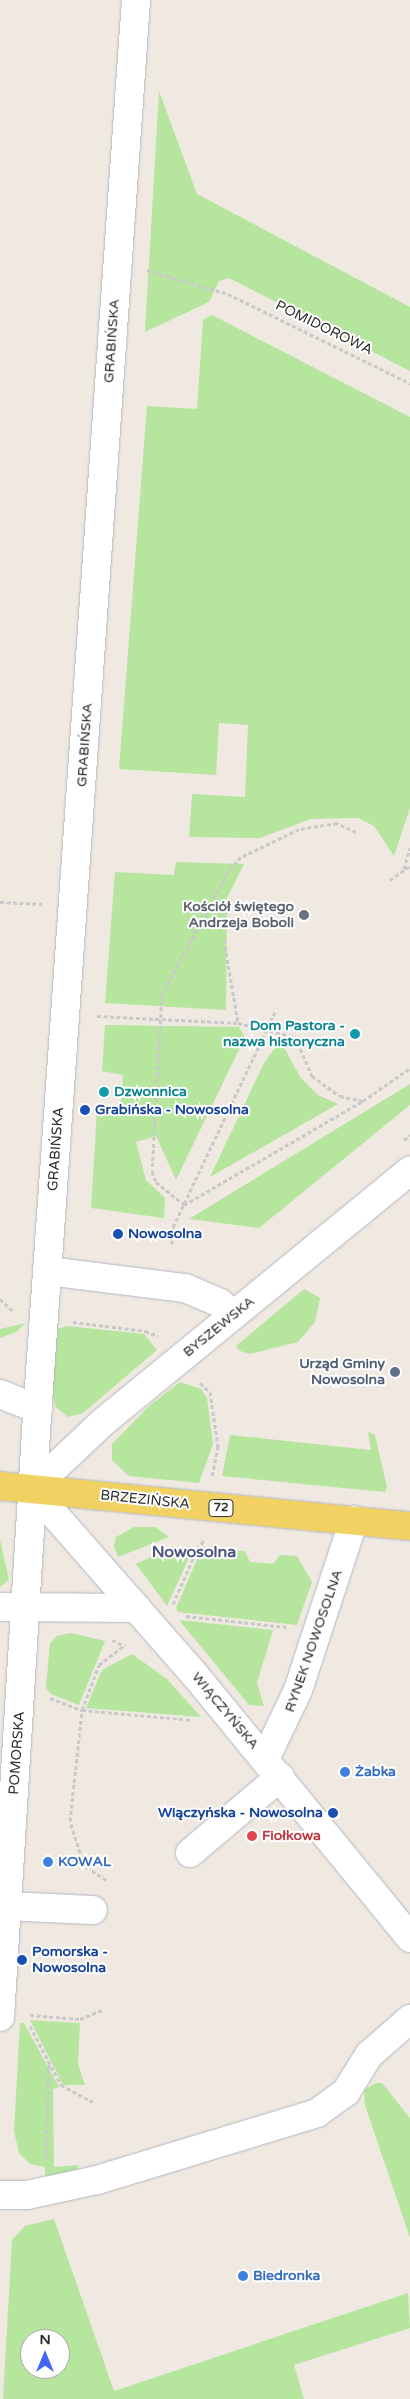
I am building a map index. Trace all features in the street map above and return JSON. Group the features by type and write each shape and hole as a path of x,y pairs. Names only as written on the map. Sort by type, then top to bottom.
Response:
{"main road":[{"name":"BRZEZIŃSKA","path":"0,1486 410,1526"}],"street":[{"name":"GRABIŃSKA","path":"32,1490 136,0"},
{"name":"BYSZEWSKA","path":"32,1490 103,1422 410,1172"},
{"path":"48,1271 185,1288 212,1298 234,1315"},
{"path":"0,1394 38,1409"},
{"name":"POMORSKA","path":"0,2017 4,1917 22,1697 13,1607 32,1490"},
{"name":"WIĄCZYŃSKA","path":"32,1490 137,1608 272,1768 410,1938"},
{"name":"RYNEK NOWOSOLNA","path":"272,1768 354,1520"},
{"path":"13,1607 137,1608"},
{"path":"190,1853 272,1768"},
{"path":"4,1917 93,1910"},
{"path":"0,2194 27,2195 97,2180 317,2113 346,2092 369,2055 410,2019"}],"path":[{"name":"POMIDOROWA","path":"139,268 228,294 410,383"},
{"path":"184,1205 156,1182 152,1170 159,1019 167,983 228,872 241,857 298,829 320,824 337,823 356,832"},
{"path":"404,870 410,848"},
{"path":"390,880 410,866"},
{"path":"0,902 74,905"},
{"path":"224,940 238,1023"},
{"path":"172,1244 173,1227 275,1012"},
{"path":"91,1016 238,1023 296,1036 312,1076 340,1096 363,1101"},
{"path":"184,1205 363,1101 410,1068"},
{"path":"68,1322 145,1330 159,1338"},
{"path":"192,1379 207,1389 211,1398 218,1446 211,1484"},
{"path":"172,1607 197,1549 204,1540"},
{"path":"178,1616 292,1628"},
{"path":"104,1637 125,1646 99,1665 82,1710 70,1821 84,1865 106,1880"},
{"path":"22,1697 82,1710 199,1721"},
{"path":"93,2102 61,2085 24,2015 80,2019 102,2010"},
{"path":"44,2166 49,2062"}],"green space":[{"path":"159,91 197,194 410,307 410,371 229,278 219,281 209,302 145,332"},
{"path":"212,315 410,417 410,808 394,856 374,826 358,818 311,819 260,838 189,837 192,794 245,797 248,725 219,723 216,775 119,769 147,406 197,409 203,320"},
{"path":"176,862 244,864 227,898 226,1010 105,1003 115,872 174,875"},
{"path":"105,1025 239,1027 245,1037 176,1180 156,1136 136,1142 146,1180 165,1198 164,1218 91,1208 97,1110 120,1109 123,1075 102,1071"},
{"path":"277,1045 284,1047 300,1077 318,1095 338,1104 210,1177 264,1063"},
{"path":"410,1084 410,1105 259,1228 189,1219"},
{"path":"304,1289 320,1298 315,1322 298,1342 250,1354 240,1351 236,1346"},
{"path":"26,1323 16,1332 0,1338 0,1329"},
{"path":"67,1326 144,1334 157,1350 83,1413 68,1417 55,1406 52,1391 57,1329"},
{"path":"180,1382 201,1389 207,1398 213,1444 199,1483 129,1476 112,1460 112,1444 149,1406"},
{"path":"368,1432 375,1435 387,1487 385,1492 222,1476 230,1435 371,1450"},
{"path":"134,1527 155,1527 169,1537 118,1557 114,1546 116,1537"},
{"path":"0,1540 9,1580 0,1587"},
{"path":"172,1547 193,1549 167,1606 136,1564"},
{"path":"201,1550 245,1551 250,1562 273,1564 280,1555 297,1556 312,1582 297,1625 178,1612 176,1608"},
{"path":"179,1620 273,1630 257,1683 264,1706 249,1705"},
{"path":"70,1633 105,1641 79,1705 51,1694 46,1688 50,1643 57,1636"},
{"path":"132,1654 167,1679 201,1717 86,1708 102,1670"},
{"path":"30,2020 80,2023 78,2064 85,2085 63,2085"},
{"path":"20,2023 24,2023 59,2087 53,2089 54,2167 78,2165 77,2174 45,2178 45,2167 30,2164 19,2153 14,2131"},
{"path":"376,2083 382,2083 410,2118 410,2238 365,2105 364,2090"},
{"path":"54,2219 114,2391 408,2293 410,2328 294,2365 304,2399 3,2399 12,2240 25,2226"}],"place":[{"name":"Kościół świętego Andrzeja Boboli","path":"304,915"},
{"name":"Dom Pastora - nazwa historyczna","path":"355,1034"},
{"name":"Dzwonnica","path":"104,1092"},
{"name":"Grabińska - Nowosolna","path":"85,1110"},
{"name":"Nowosolna","path":"118,1234"},
{"name":"Urząd Gminy Nowosolna","path":"395,1372"},
{"name":"Żabka","path":"345,1772"},
{"name":"Wiączyńska - Nowosolna","path":"333,1813"},
{"name":"Fiołkowa","path":"252,1836"},
{"name":"KOWAL","path":"48,1862"},
{"name":"Pomorska - Nowosolna","path":"22,1960"},
{"name":"Biedronka","path":"243,2276"}],"district":[{"name":"Nowosolna","path":"194,1552"}]}
